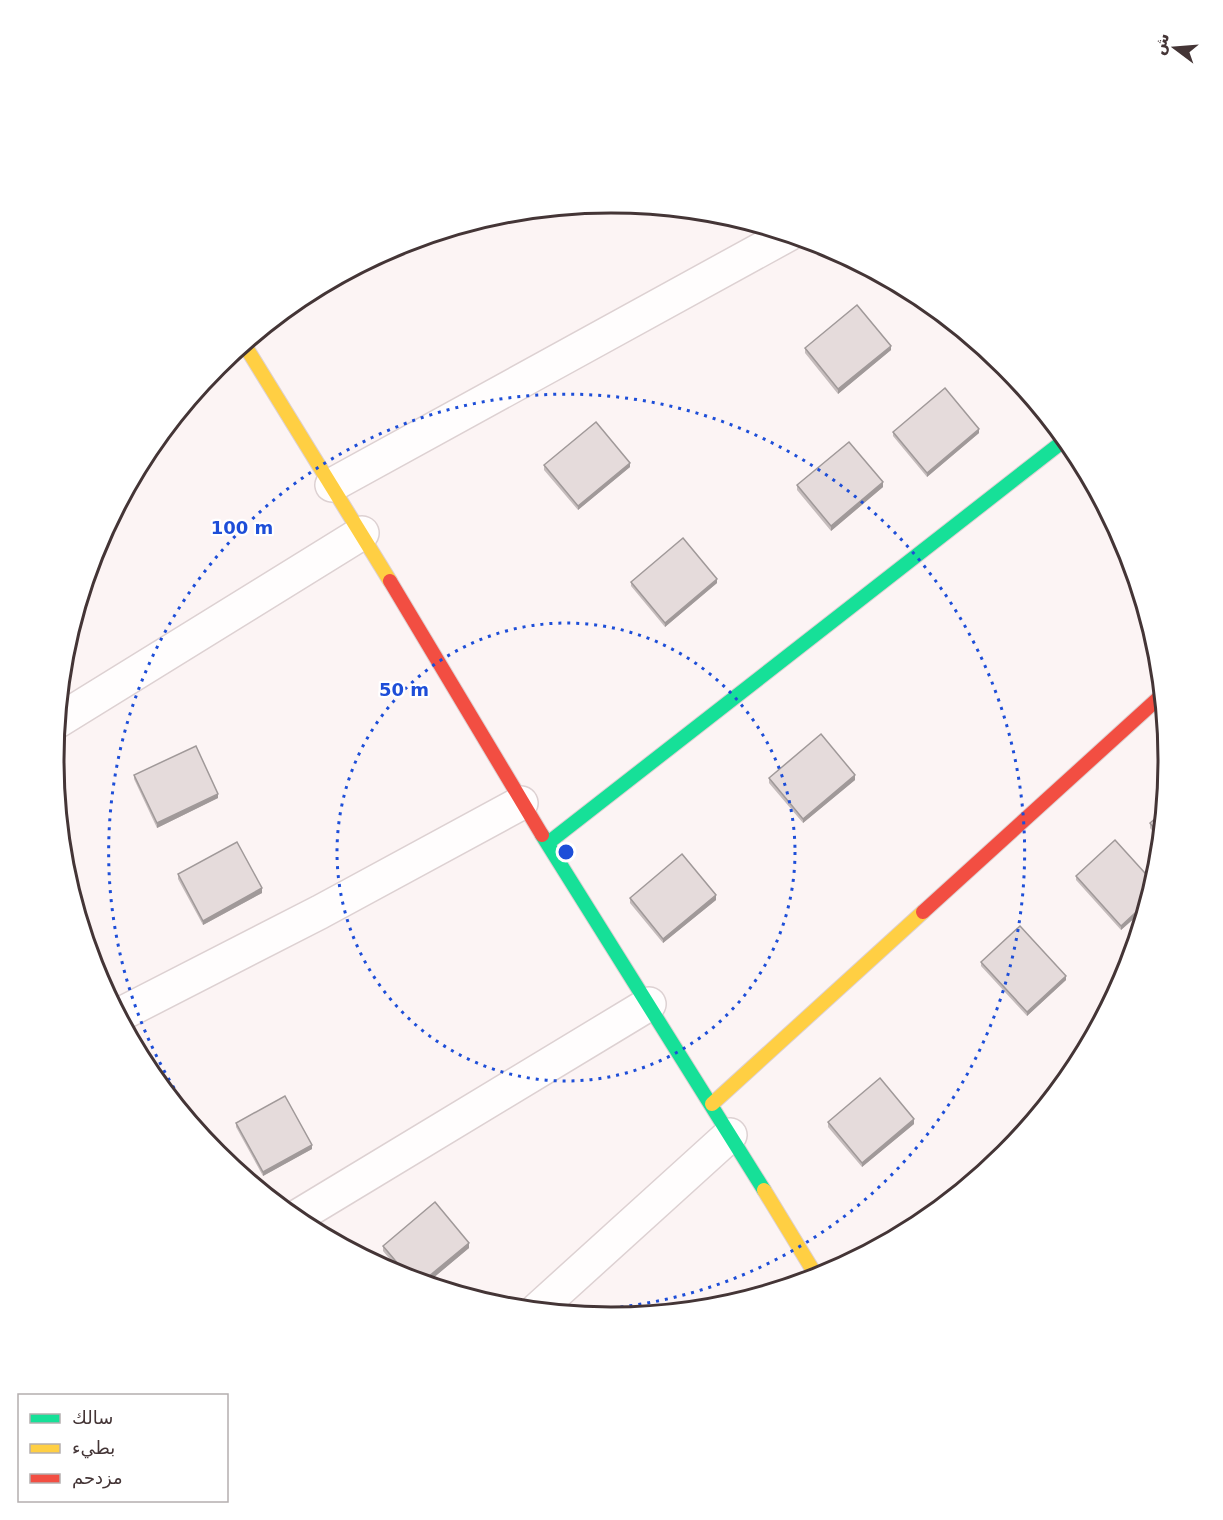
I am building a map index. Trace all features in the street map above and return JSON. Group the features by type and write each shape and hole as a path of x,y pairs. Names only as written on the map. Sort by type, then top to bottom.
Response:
{"street":[{"path":"332,485 779,240"},
{"path":"249,351 362,533 521,803 712,1104 813,1268"},
{"path":"548,843 1058,445"},
{"path":"67,716 362,533"},
{"path":"712,1104 1155,700"},
{"path":"127,1012 320,912 521,803"},
{"path":"304,1212 649,1004"},
{"path":"545,1303 730,1135"}],"building":[{"path":"857,305 891,346 838,389 805,348"},
{"path":"945,388 979,429 927,473 893,432"},
{"path":"596,422 630,463 578,506 544,465"},
{"path":"849,442 883,482 831,526 797,485"},
{"path":"683,538 717,579 665,623 631,582"},
{"path":"821,734 855,775 803,819 769,778"},
{"path":"196,746 218,794 157,823 134,775"},
{"path":"1155,819 1154,828 1150,823"},
{"path":"1115,840 1146,874 1137,911 1121,926 1076,876"},
{"path":"237,842 262,888 203,921 178,874"},
{"path":"682,854 716,895 663,939 630,898"},
{"path":"1020,926 1066,976 1027,1012 981,962"},
{"path":"880,1078 914,1119 862,1163 828,1122"},
{"path":"285,1096 312,1145 263,1172 236,1123"},
{"path":"435,1202 469,1243 430,1276 397,1263 383,1246"}],"traffic: fast":[{"path":"548,843 1058,445"},
{"path":"542,835 764,1190"}],"traffic: slow":[{"path":"249,351 390,581"},
{"path":"712,1104 923,912"},
{"path":"764,1190 812,1269"}],"traffic: jam":[{"path":"390,581 542,835"},
{"path":"923,912 1155,701"}]}
